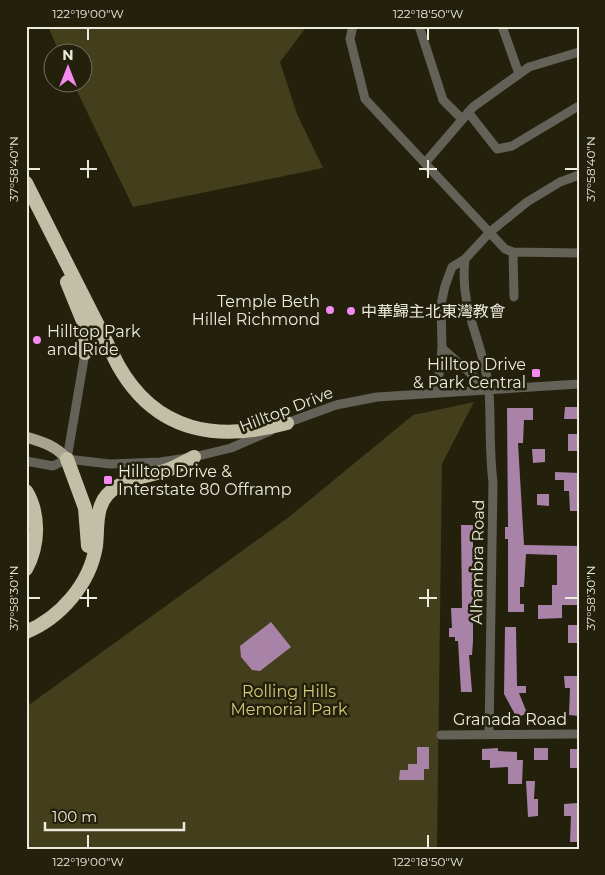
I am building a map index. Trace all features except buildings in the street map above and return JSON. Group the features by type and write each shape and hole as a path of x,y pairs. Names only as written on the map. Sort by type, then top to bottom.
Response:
{"highway":[{"path":"26,183 54,240 71,268 125,378 138,394 155,408 181,424 210,431 253,432 287,423"},
{"path":"54,240 63,271 84,326 85,353"},
{"path":"26,632 54,617 83,583 96,546 99,512 107,495 126,482 170,469 194,457"},
{"path":"67,459 81,496 88,534 84,568 69,598"},
{"path":"26,491 34,508 36,531 34,551 26,569"}],"main road":[{"path":"26,437 51,445 59,450 67,459"}],"street":[{"path":"353,26 350,39 365,99 505,249 513,252 579,253"},
{"path":"419,26 443,100 465,116 497,149 501,150 512,146 577,107"},
{"path":"502,26 519,74"},
{"path":"425,163 465,116 519,74 529,67 579,52"},
{"path":"437,392 442,348 441,304 444,286 452,267 465,259 490,232 528,202 560,182 579,175"},
{"path":"513,252 514,297"},
{"name":"Alhambra Road","path":"465,259 463,275 466,303 484,364 488,390 490,456 493,482 489,734"},
{"path":"442,348 488,390"},
{"path":"67,459 85,353"},
{"name":"Hilltop Drive","path":"26,461 53,466 67,459 126,464 194,457 231,448 287,423 343,404 377,397 579,384"},
{"name":"Granada Road","path":"441,735 579,734"}],"green space":[{"path":"48,26 307,26 280,62 297,114 323,168 133,207 77,92 92,92 92,42 55,42"},
{"name":"Rolling Hills Memorial Park","path":"474,402 442,464 437,849 26,849 26,707 289,517 413,415"}],"place":[{"name":"Temple Beth Hillel Richmond","path":"330,310"},
{"name":"中華歸主北東灣教會","path":"351,311"},
{"name":"Hilltop Park and Ride","path":"37,340"},
{"name":"Hilltop Drive & Park Central","path":"536,373"},
{"name":"Hilltop Drive & Interstate 80 Offramp","path":"108,480"}]}
